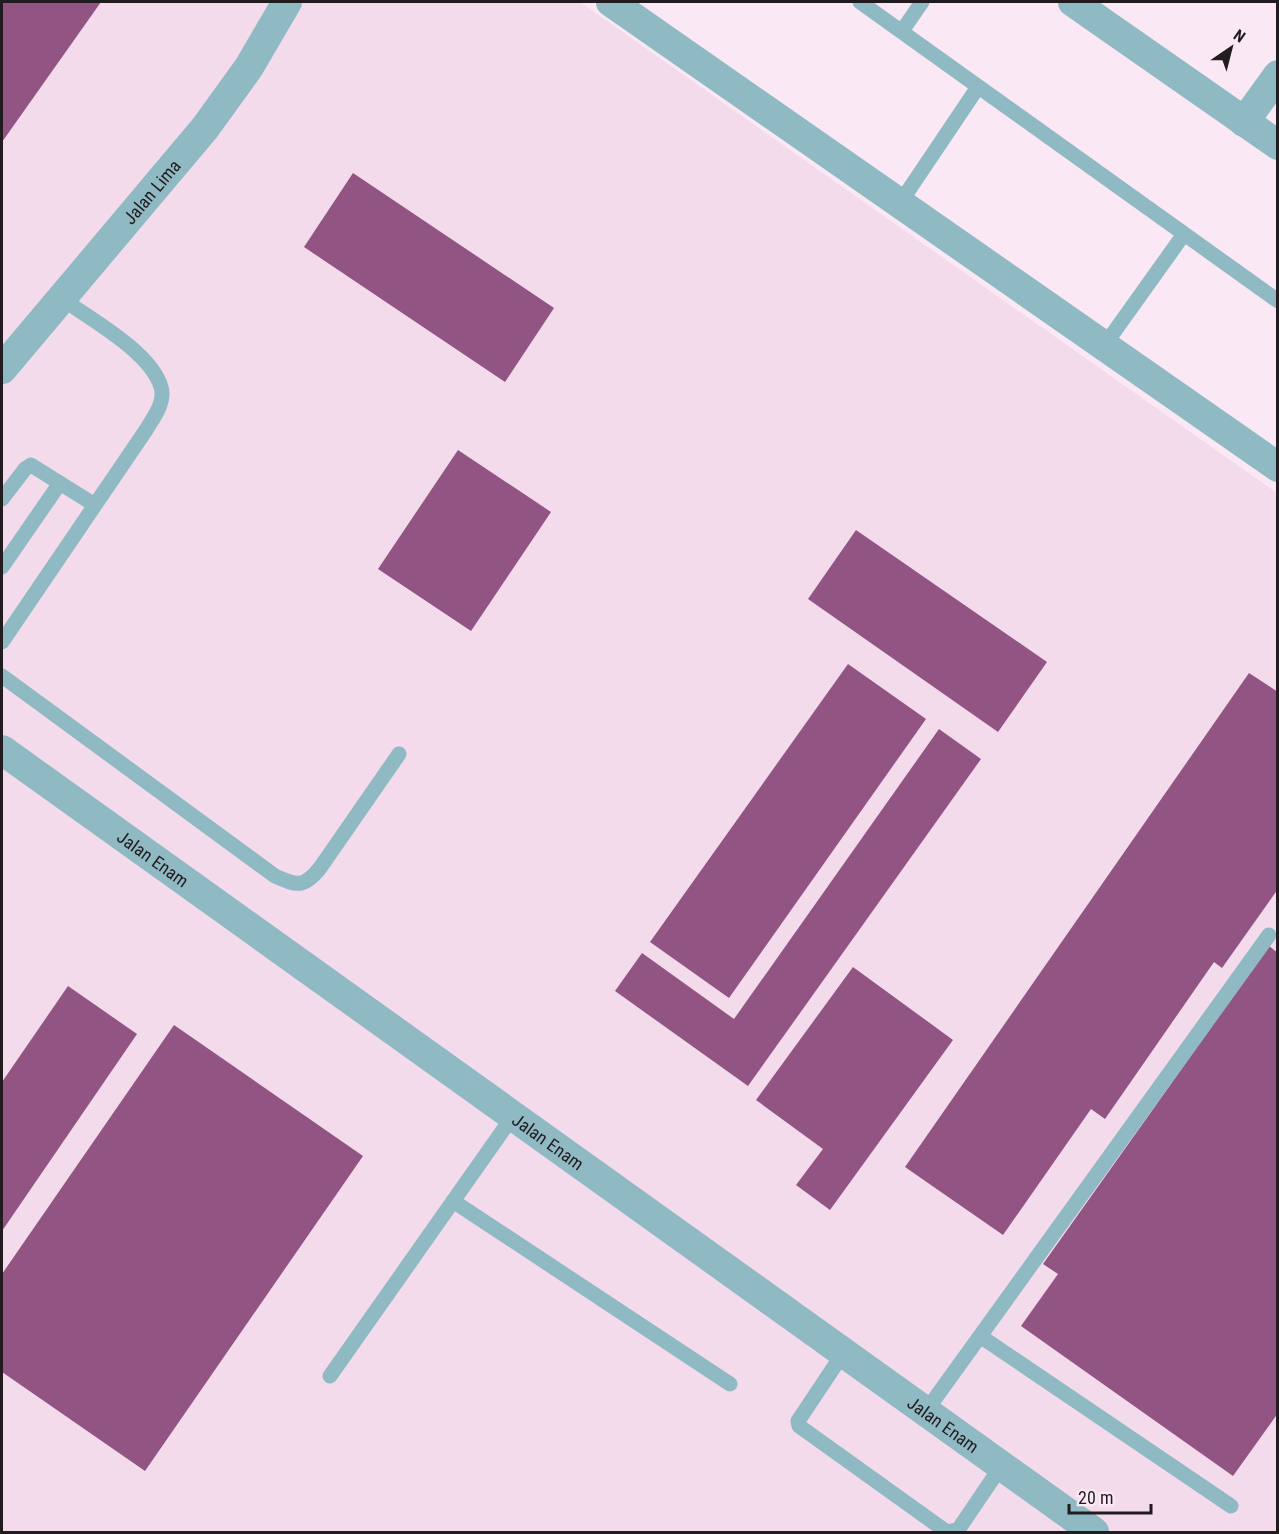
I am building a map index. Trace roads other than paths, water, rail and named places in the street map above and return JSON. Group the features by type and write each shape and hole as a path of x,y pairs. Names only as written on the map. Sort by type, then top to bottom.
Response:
{"street":[{"name":"Jalan Lima","path":"2,369 205,128 249,67 287,2"},
{"path":"1073,2 1278,145"},
{"path":"620,4 1278,467"},
{"path":"1244,122 1278,75"},
{"name":"Jalan Enam","path":"2,750 1094,1533"}],"lane":[{"path":"860,2 1278,300"},
{"path":"902,31 922,2"},
{"path":"900,203 978,87"},
{"path":"1104,346 1184,234"},
{"path":"2,642 146,430 161,404 162,388 151,368 135,350 61,298"},
{"path":"2,499 25,469 31,465 95,505"},
{"path":"2,567 60,483"},
{"path":"2,676 275,876 298,884 311,880 316,874 399,754"},
{"path":"926,1411 1269,935"},
{"path":"330,1376 513,1116"},
{"path":"453,1201 730,1384"},
{"path":"980,1336 1231,1506"},
{"path":"844,1352 798,1421 799,1426 947,1532 958,1530 1002,1465"}]}
